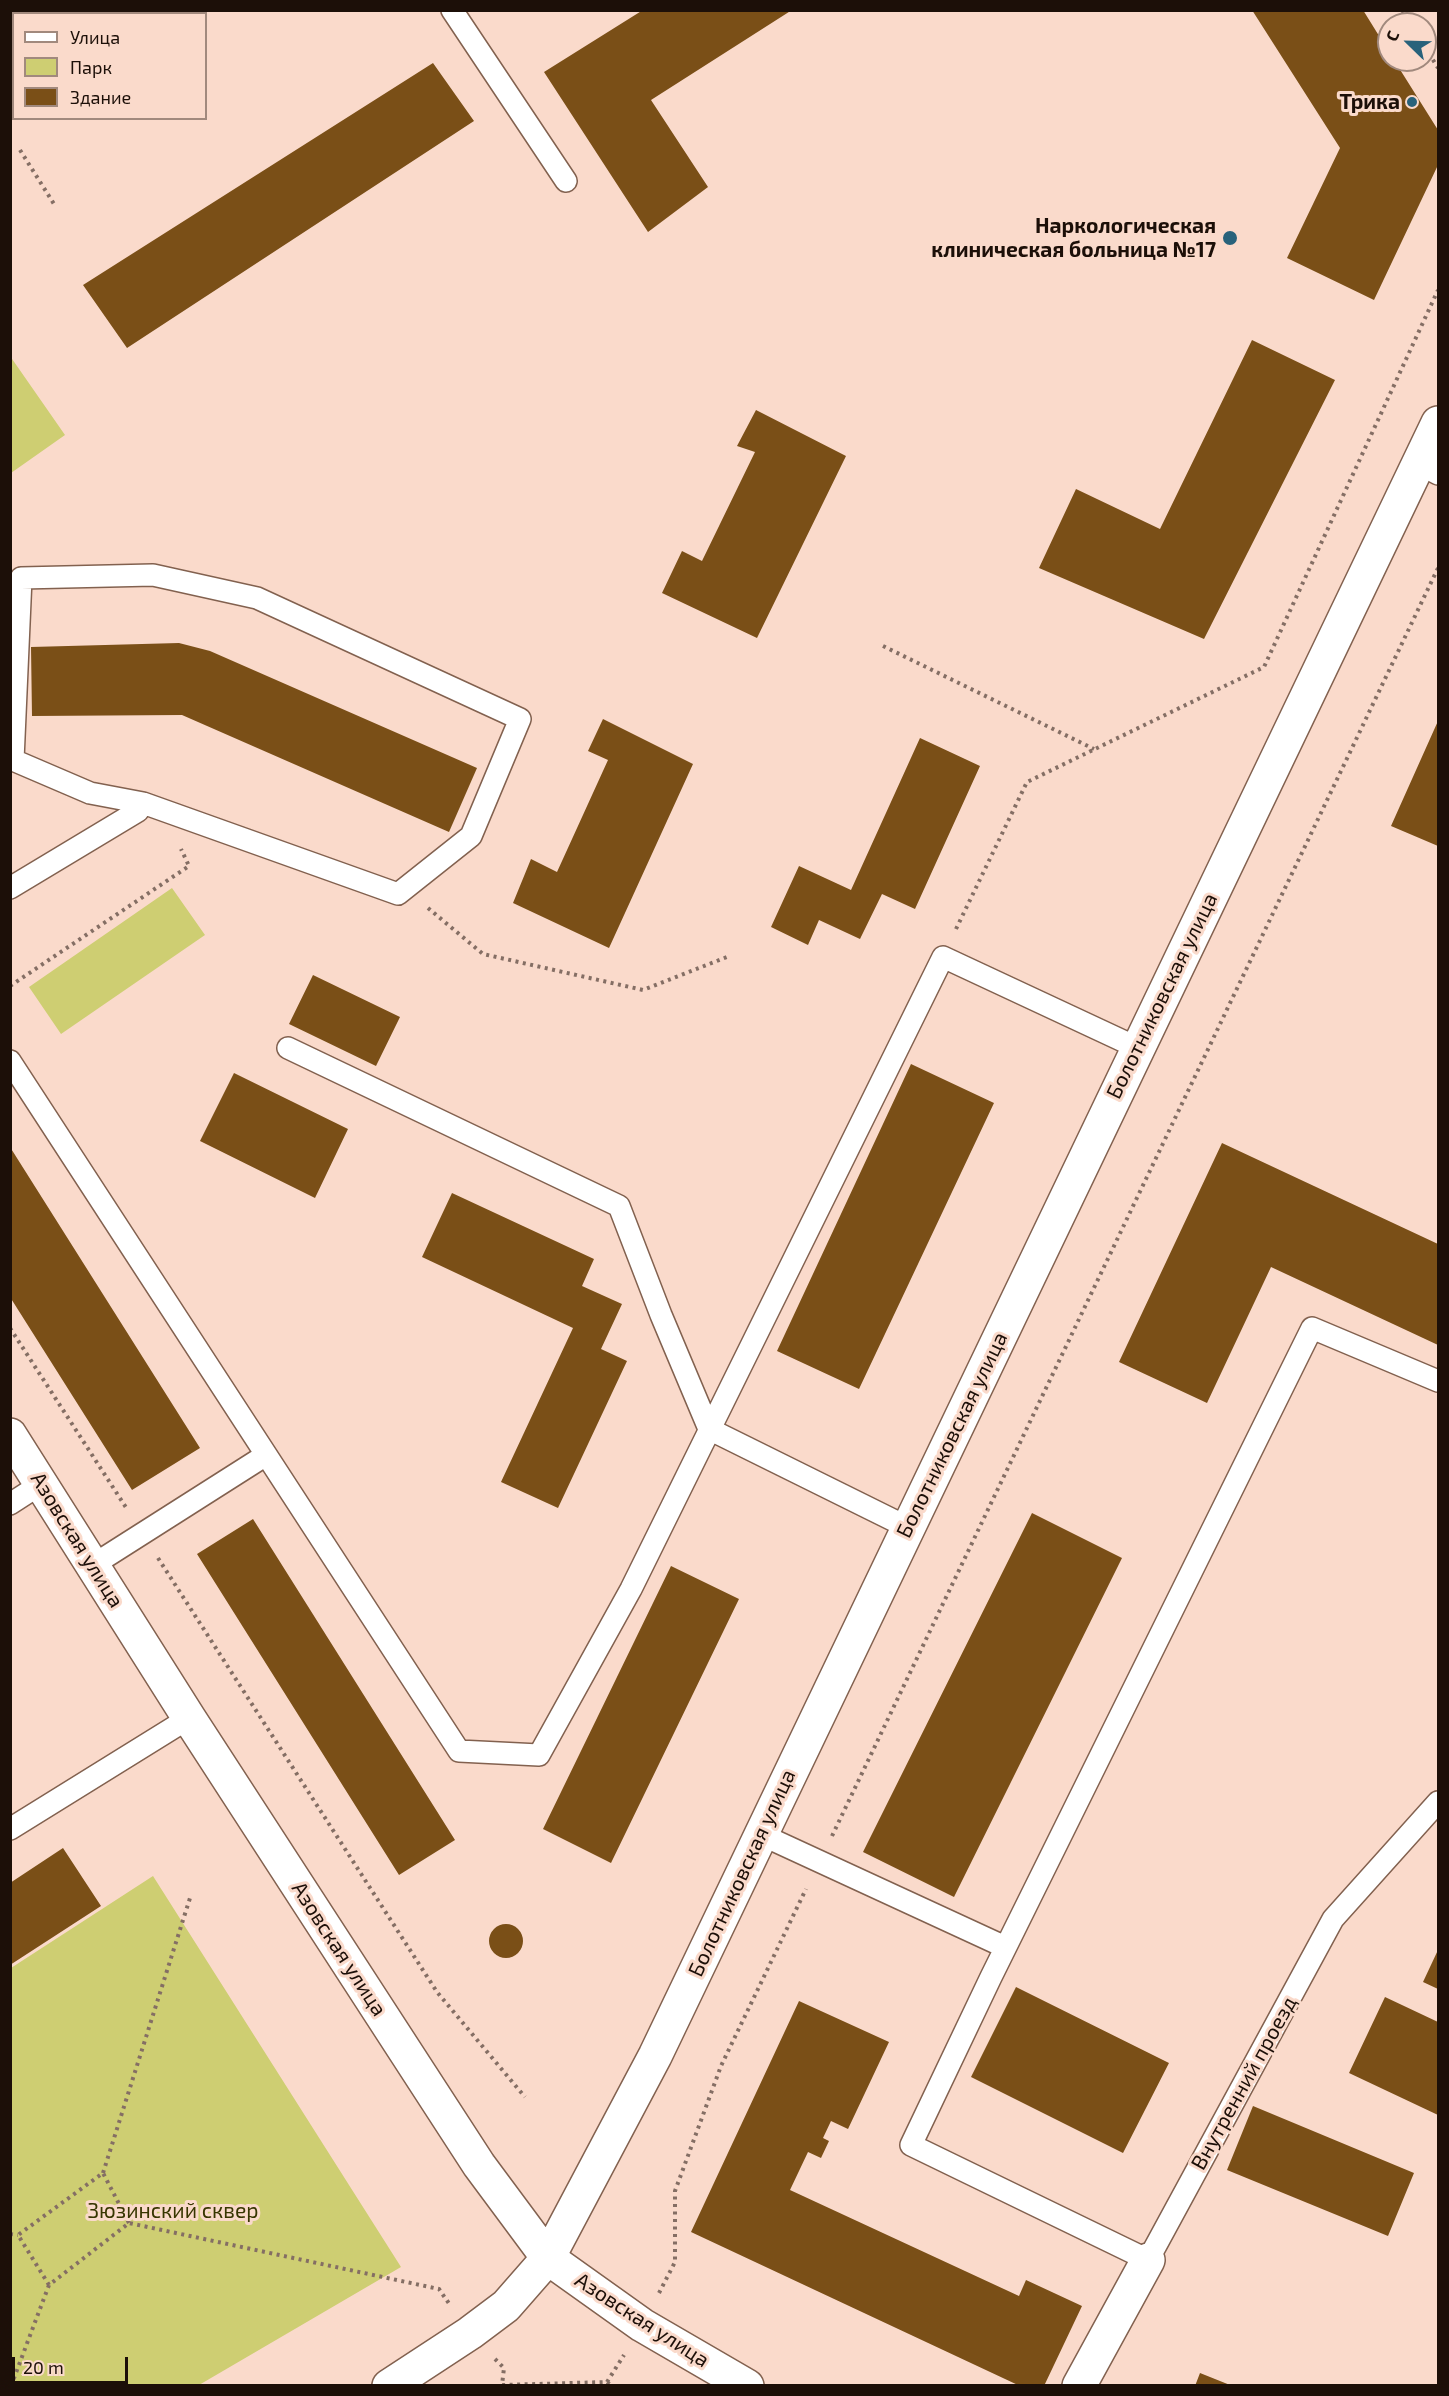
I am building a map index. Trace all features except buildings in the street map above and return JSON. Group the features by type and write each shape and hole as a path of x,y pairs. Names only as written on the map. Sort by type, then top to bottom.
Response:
{"street":[{"name":"Болотниковская улица","path":"389,2385 470,2333 506,2306 548,2258 655,2056 1138,1048 1429,469 1438,423"},
{"name":"Азовская улица","path":"10,1435 189,1718 479,2165 548,2258 642,2325 747,2385"},
{"name":"Внутренний проезд","path":"1079,2385 1148,2260"}],"lane":[{"path":"452,10 566,181"},
{"path":"153,575 257,598 520,718 471,836 398,894 165,811 143,803 90,793 13,760 21,578 153,575"},
{"path":"10,888 138,811 143,803"},
{"path":"10,1062 459,1751 539,1755 631,1589 943,957 1138,1048"},
{"path":"288,1048 620,1206 661,1315 709,1429 908,1527"},
{"path":"1148,2260 911,2145 1005,1947 1312,1328 1438,1381"},
{"path":"93,1565 266,1455"},
{"path":"10,1504 41,1484"},
{"path":"10,1829 189,1718"},
{"name":"Внутренний проезд","path":"1148,2260 1333,1920 1438,1802"},
{"path":"760,1834 1005,1947"}],"path":[{"path":"20,150 54,204"},
{"path":"943,957 1027,782 1264,666 1438,290"},
{"path":"642,2325 675,2262 675,2191 721,2066 1438,568"},
{"path":"882,646 1095,749"},
{"path":"10,986 189,866 165,811"},
{"path":"404,889 483,954 643,990 727,957"},
{"path":"10,1328 437,1992 525,2097"},
{"path":"10,2234 18,2235 104,2173 190,1898"},
{"path":"104,2173 129,2223"},
{"path":"11,2385 49,2285 129,2223 439,2289 470,2333 504,2368 502,2385 607,2382 612,2385"},
{"path":"18,2235 49,2285"}],"green space":[{"path":"10,356 65,435 11,473 10,473"},
{"path":"172,888 205,935 61,1034 29,987"},
{"name":"Зюзинский сквер","path":"153,1876 401,2267 199,2385 11,2385 11,1968"}],"place":[{"name":"Трика","path":"1412,102"},
{"name":"Наркологическая клиническая больница №17","path":"1230,238"}]}
